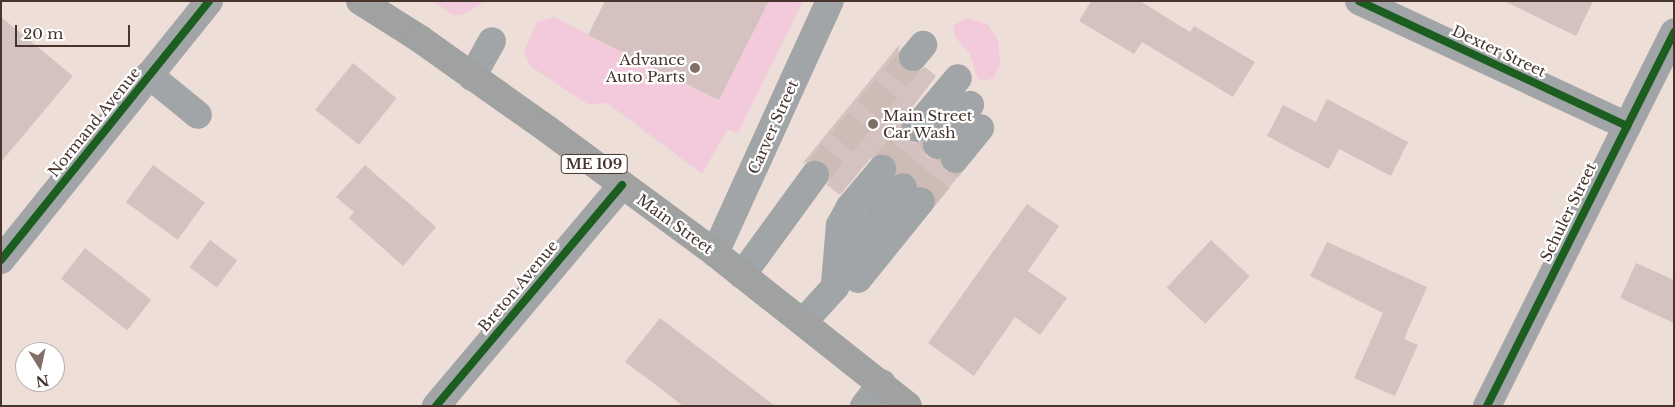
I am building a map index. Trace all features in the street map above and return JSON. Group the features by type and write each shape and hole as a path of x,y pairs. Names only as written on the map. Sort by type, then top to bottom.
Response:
{"highway":[{"name":"Main Street","path":"360,1 472,77 715,253 804,321 908,406"}],"street":[{"name":"Normand Avenue","path":"1,260 209,1"},
{"name":"Carver Street","path":"715,253 830,1"},
{"name":"Dexter Street","path":"1359,1 1626,126"},
{"name":"Schuler Street","path":"1487,406 1674,32"},
{"path":"472,77 492,41"},
{"path":"149,75 198,115"},
{"path":"916,128 958,78"},
{"path":"946,152 975,117"},
{"path":"846,283 840,225 850,207 882,169"},
{"path":"742,275 815,176"},
{"name":"Breton Avenue","path":"436,406 622,185"},
{"path":"804,321 846,283 912,194"},
{"path":"864,406 882,383"}],"shaded area":[{"path":"433,1 486,1 462,15 453,15"},
{"path":"769,1 803,1 738,133 727,130 702,174 607,103 589,105 530,66 524,51 537,22 554,17 719,100"},
{"path":"967,18 987,24 998,40 1000,64 994,78 982,81 976,75 970,54 954,36 954,25"}],"building":[{"name":"Advance Auto Parts","path":"605,1 769,1 719,100 588,35"},
{"path":"1091,1 1140,1 1190,32 1194,26 1255,62 1233,97 1142,42 1134,54 1079,21"},
{"path":"1504,1 1593,1 1576,36"},
{"path":"1,17 73,76 1,162"},
{"name":"Main Street Car Wash","path":"899,45 898,62 903,69 918,72 925,67 936,76 904,118 902,134 913,143 922,143 927,157 940,160 946,171 961,173 936,204 931,189 918,186 913,175 897,173 896,163 885,154 870,159 840,195 827,185 831,176 825,163 816,159 802,164"},
{"path":"353,63 397,98 359,145 315,110"},
{"path":"1327,99 1408,142 1391,176 1339,149 1329,169 1267,136 1283,105 1316,122"},
{"path":"153,165 205,203 178,240 126,202"},
{"path":"365,165 436,227 403,266 349,218 354,212 336,197"},
{"path":"1027,204 1059,226 1028,271 1067,298 1040,335 1015,317 974,376 928,343"},
{"path":"210,240 237,260 217,288 190,267"},
{"path":"1211,240 1250,276 1205,324 1167,288"},
{"path":"1327,242 1427,287 1404,339 1418,345 1395,396 1354,378 1383,313 1310,276"},
{"path":"85,248 151,300 127,330 61,279"},
{"path":"1636,263 1674,280 1674,323 1620,298"},
{"path":"660,318 775,406 683,406 625,362"}],"tunnel":[{"path":"815,175 913,57"},
{"path":"882,169 916,128"},
{"path":"903,187 937,145"},
{"path":"921,201 955,159"}],"cycle path":[{"path":"1,260 209,1"},
{"path":"1359,1 1627,126"},
{"path":"1487,406 1674,32"},
{"path":"436,406 622,185"}],"place":[{"name":"Advance Auto Parts","path":"695,68"},
{"name":"Main Street Car Wash","path":"873,124"}]}
